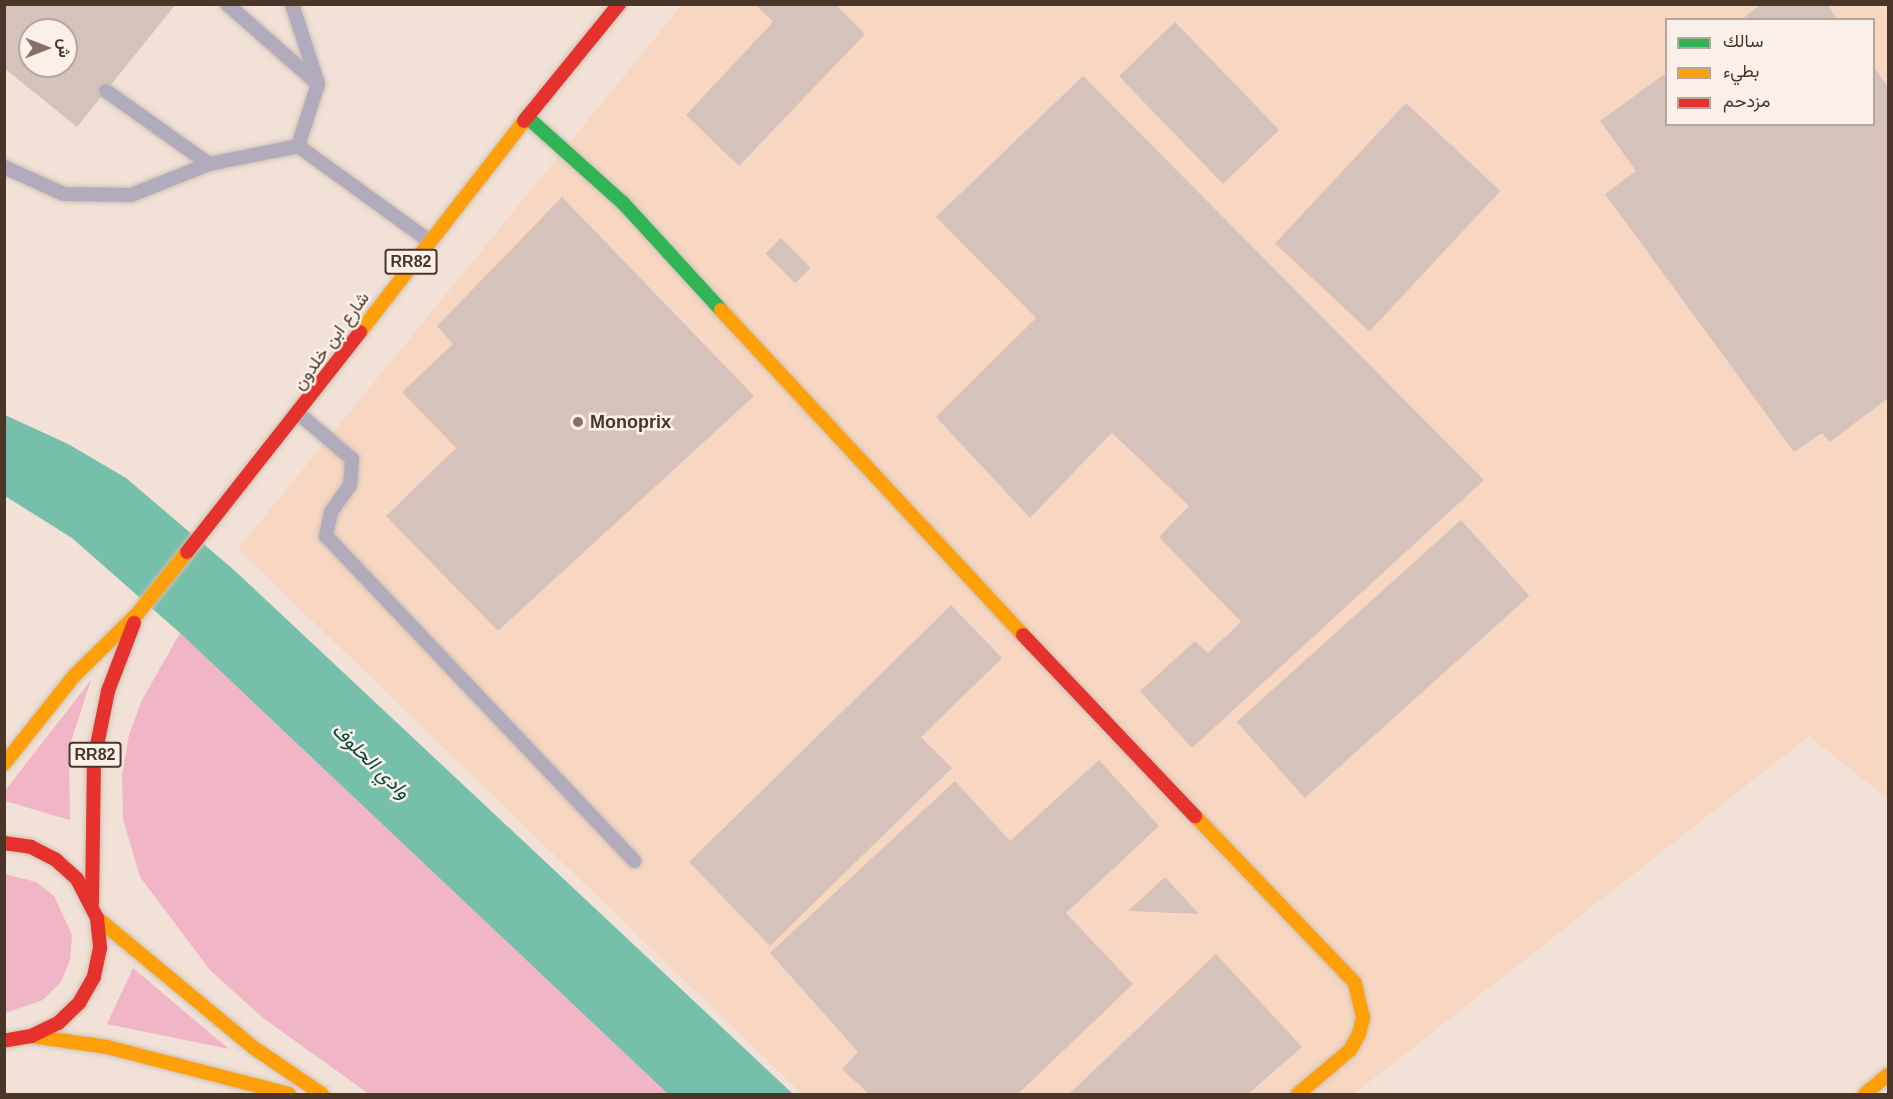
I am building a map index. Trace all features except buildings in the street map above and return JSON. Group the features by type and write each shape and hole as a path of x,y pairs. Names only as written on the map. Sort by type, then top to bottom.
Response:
{"main road":[{"name":"شارع ابن خلدون","path":"4,764 74,676 138,613 299,414 428,240 619,4"},
{"path":"527,117 623,203 930,538 1355,983 1363,1018 1359,1034 1350,1050 1298,1095"},
{"name":"شارع ابن خلدون","path":"92,903 94,760 108,692 138,613"},
{"name":"RR82","path":"4,843 31,847 56,860 77,879 92,903 97,918 100,948 94,977 79,1003 58,1023 31,1036 4,1041"},
{"path":"97,918 254,1048 322,1095"},
{"path":"31,1036 140,1054 289,1095"},
{"path":"1865,1095 1888,1075"}],"lane":[{"path":"227,4 318,84"},
{"path":"292,4 318,84 298,146"},
{"path":"106,91 209,164"},
{"path":"4,167 64,194 131,195 209,164 298,146 428,240"},
{"path":"299,414 352,459 350,484 331,512 326,537 634,861"}],"shaded area":[{"path":"682,5 1888,5 1888,799 1809,736 1354,1094 802,1094 238,549"},
{"path":"180,633 668,1094 369,1094 263,1018 210,970 140,877 123,819 122,775 129,735 142,700"},
{"path":"91,680 69,748 70,820 5,801 4,792"},
{"path":"5,874 36,882 54,896 72,935 70,960 61,982 43,1000 5,1013"},
{"path":"133,968 229,1049 107,1024"}],"water":[{"name":"وادي الحلوف","path":"5,415 68,444 126,478 234,570 793,1094 668,1094 180,633 72,538 5,496"}],"traffic: fast":[{"path":"527,117 623,203 721,310"}],"traffic: slow":[{"path":"360,332 524,121"},
{"path":"721,310 1023,635"},
{"path":"4,764 74,676 138,613 187,552"},
{"path":"1195,816 1355,983 1363,1018 1359,1034 1350,1050 1298,1094"},
{"path":"97,918 254,1048 322,1094"},
{"path":"31,1036 107,1047 289,1094"},
{"path":"1865,1094 1888,1075"}],"traffic: jam":[{"path":"524,121 619,4"},
{"path":"187,552 360,332"},
{"path":"92,903 94,760 108,691 134,623"},
{"path":"1023,635 1195,816"},
{"path":"4,843 31,847 56,860 77,879 97,918 100,948 94,977 79,1003 58,1023 31,1036 4,1041"}],"place":[{"name":"Monoprix","path":"578,422"}]}
